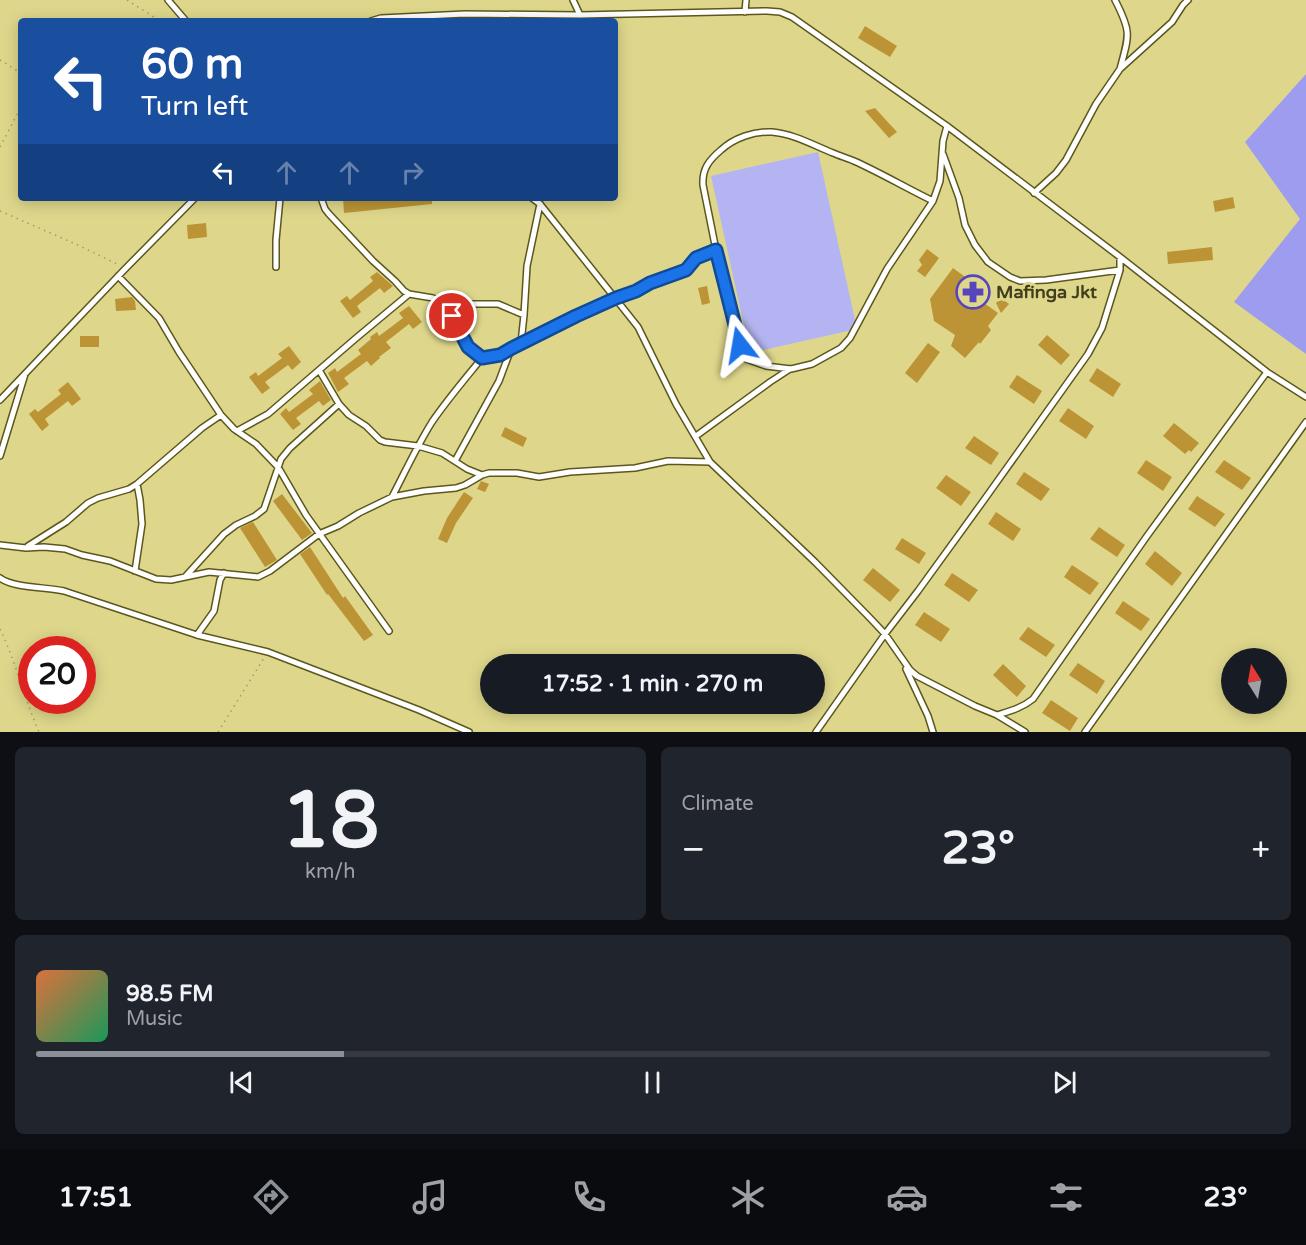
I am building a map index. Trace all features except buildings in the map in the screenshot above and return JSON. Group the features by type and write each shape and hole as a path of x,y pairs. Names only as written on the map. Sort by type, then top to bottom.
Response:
{"lane":[{"path":"168,0 183,18"},
{"path":"573,0 580,15"},
{"path":"745,12 746,0"},
{"path":"1115,0 1128,29 1128,39 1120,69"},
{"path":"1034,193 1056,173 1066,160 1096,104 1120,69 1172,22 1188,0"},
{"path":"381,18 780,12 792,17 947,126 1267,372 1306,397"},
{"path":"696,436 770,382 791,369 812,364 841,348 850,338 888,269 933,201 940,181 943,141 947,126"},
{"path":"791,369 766,366 746,359 740,345 716,250 702,175 710,160 723,148 753,133 778,133 808,142 852,160 933,201"},
{"path":"943,152 959,198 965,225 975,245 988,262 1010,277 1020,281 1046,280 1120,270"},
{"path":"0,400 192,201"},
{"path":"276,267 280,201"},
{"path":"322,201 329,214 373,261 409,294 434,298 445,304 502,304 524,315"},
{"path":"536,201 638,327 676,404 710,462 815,562 885,634 903,662 933,732"},
{"path":"521,343 527,266 540,204"},
{"path":"392,497 433,421 482,358 500,355 616,298 686,270 696,258 716,250"},
{"path":"816,732 1088,354 1102,328 1120,270 1120,257"},
{"path":"118,276 159,318 221,415 237,431 256,444 278,467 306,515 389,631"},
{"path":"237,431 268,414 409,294"},
{"path":"445,304 468,347 482,358"},
{"path":"455,461 499,381 512,348"},
{"path":"319,370 339,404 380,440 418,446 442,453 467,469 482,475"},
{"path":"997,716 1018,709 1032,699 1267,372"},
{"path":"0,456 25,373"},
{"path":"184,578 224,534 264,509 279,462 290,448 339,404"},
{"path":"26,548 98,498 129,489 137,484 202,428 221,415"},
{"path":"1085,732 1306,422"},
{"path":"0,545 65,549 110,561 156,579 171,580 209,572 253,577 263,575 319,534 392,497 456,488 482,475 499,472 539,477 570,472 635,468 668,461 710,462"},
{"path":"135,571 142,524 137,484"},
{"path":"197,635 214,611 220,580 224,573"},
{"path":"0,578 14,584 63,591 197,635 268,652 419,710 469,732"},
{"path":"903,662 917,676 1025,732"}],"path":[{"path":"127,0 155,18"},
{"path":"0,60 18,71"},
{"path":"0,147 18,113"},
{"path":"0,212 81,246 125,269"},
{"path":"0,629 10,649 39,732"},
{"path":"218,732 268,652"}],"shaded area":[{"path":"1306,74 1306,354 1234,302 1300,219 1245,142"},
{"path":"818,152 857,329 750,353 711,176"}],"place":[{"name":"Mafinga Jkt","path":"973,292"}],"route":[{"path":"452,316 468,347 482,358 489,358 500,355 616,298 686,270 696,258 716,250 740,345"}]}
